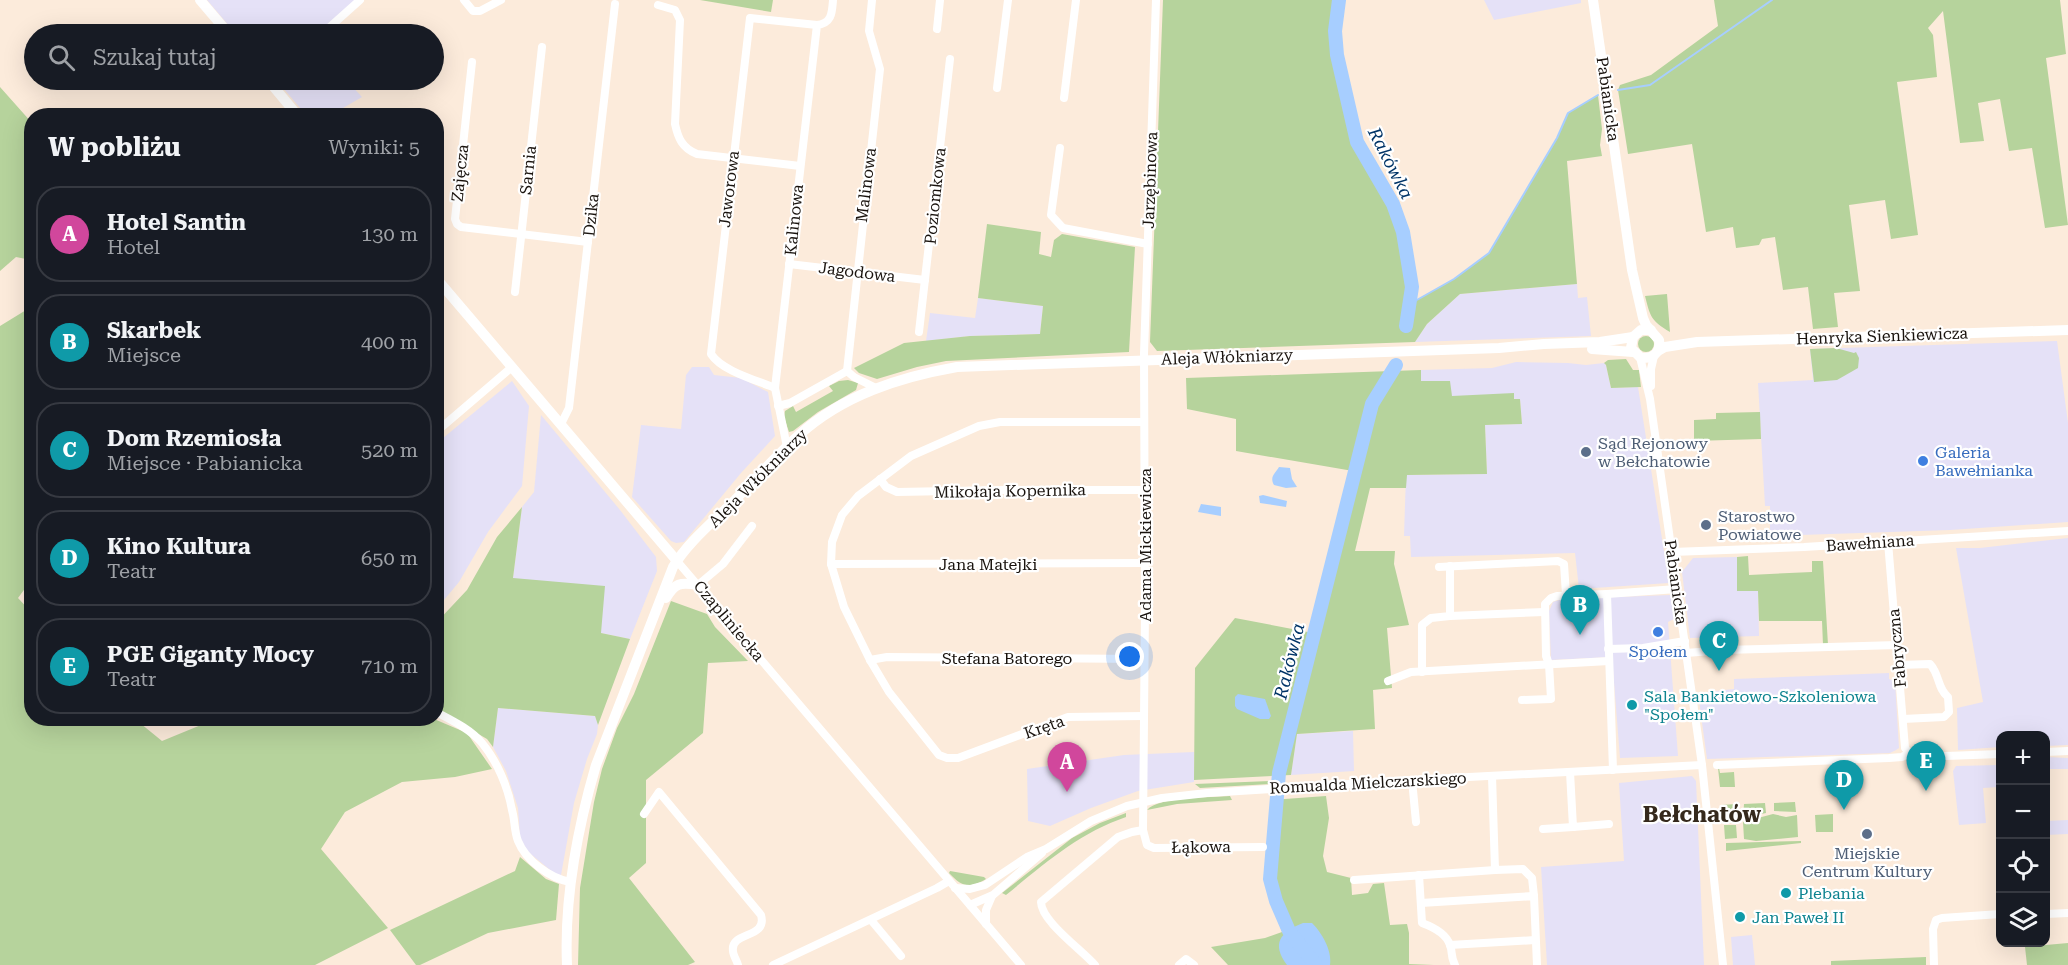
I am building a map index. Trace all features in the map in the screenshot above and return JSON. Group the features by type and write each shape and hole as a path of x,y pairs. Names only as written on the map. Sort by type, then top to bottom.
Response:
{"main road":[{"path":"200,0 220,24"},
{"name":"Pabianicka","path":"1593,0 1632,270 1643,318 1654,333"},
{"path":"276,90 291,108"},
{"name":"Pabianicka","path":"1632,270 1634,335"},
{"name":"Czapliniecka","path":"444,287 677,561"},
{"path":"1641,330 1654,333 1660,345 1656,353 1648,358 1636,355 1631,342 1634,335 1641,330"},
{"name":"Henryka Sienkiewicza","path":"1656,353 1665,347 1697,342 2068,330"},
{"name":"Henryka Sienkiewicza","path":"1654,333 1697,342"},
{"name":"Aleja Włókniarzy","path":"1513,348 1544,344 1600,342 1634,335"},
{"name":"Aleja Włókniarzy","path":"567,965 570,882 582,815 596,765 677,561 800,434 820,418 876,388 904,378 957,367 1513,348 1617,350 1636,355"},
{"path":"653,619 672,588 683,583 698,585"}],"street":[{"path":"333,24 360,0"},
{"path":"464,0 473,11 480,11 501,0"},
{"name":"Kalinowa","path":"787,447 775,388 817,26 824,24 831,16 833,0"},
{"name":"Malinowa","path":"847,371 856,271 880,69 869,31 872,0"},
{"path":"937,29 940,0"},
{"path":"997,88 1008,0"},
{"path":"1064,99 1076,0"},
{"name":"Jarzębinowa","path":"1144,360 1156,0"},
{"name":"Dzika","path":"561,424 569,408 615,4"},
{"path":"658,5 675,10 680,20 675,124 678,138 687,149 697,154 800,166"},
{"name":"Jaworowa","path":"775,388 725,367 711,354 733,159 750,18 817,26"},
{"name":"Sarnia","path":"514,292 542,47"},
{"name":"Poziomkowa","path":"918,332 926,280 950,59"},
{"name":"Zajęcza","path":"472,62 455,219 457,224 461,227 588,242"},
{"path":"1060,148 1051,215 1063,228 1148,244"},
{"name":"Jagodowa","path":"789,264 926,280"},
{"name":"Pabianicka","path":"1650,399 1651,369 1656,353"},
{"name":"Pabianicka","path":"1636,355 1650,399 1685,641 1702,765 1723,965"},
{"name":"Adama Mickiewicza","path":"1144,360 1144,801"},
{"path":"444,425 512,367"},
{"path":"778,406 790,403 847,371 876,388"},
{"path":"870,660 844,607 831,564 832,542 842,515 858,496 911,456 961,432 986,424 1144,422"},
{"name":"Mikołaja Kopernika","path":"879,479 886,487 897,492 1145,490"},
{"path":"698,585 723,564 752,526"},
{"name":"Bawełniana","path":"1672,552 2068,531"},
{"name":"Fabryczna","path":"1888,542 1905,748 1909,753"},
{"name":"Czapliniecka","path":"677,561 1021,965"},
{"path":"1439,567 1558,561 1564,564 1566,595"},
{"name":"Jana Matejki","path":"831,564 1144,563"},
{"path":"1450,566 1450,616"},
{"path":"1522,700 1551,699 1544,612 1545,604 1551,598 1566,595 1677,590"},
{"path":"1608,594 1613,770"},
{"path":"1422,672 1422,625 1431,618 1544,612"},
{"path":"1608,649 1643,648 1685,641"},
{"path":"1724,650 1897,645"},
{"path":"1686,653 1712,651"},
{"name":"Stefana Batorego","path":"870,660 886,657 1144,659"},
{"name":"Kręta","path":"870,660 890,692 936,753 947,758 958,758 1068,717 1144,717"},
{"path":"1388,681 1411,672 1609,661"},
{"path":"1899,665 1930,664 1937,672 1941,692 1948,698 1949,712 1944,717 1904,719"},
{"path":"444,717 471,732 483,744 502,777 513,810 517,839 526,854 553,877 570,882"},
{"path":"2050,752 2068,751"},
{"path":"1717,765 1889,758 1902,757 1909,753 1919,757 1996,754"},
{"name":"Romualda Mielczarskiego","path":"952,884 970,889 985,885 1027,857 1046,849 1091,821 1144,801 1179,795 1702,765"},
{"path":"1570,772 1574,827"},
{"path":"1492,776 1495,870"},
{"path":"1412,780 1416,822"},
{"path":"644,814 659,792 760,915 762,923 760,928 734,944 732,950 738,965"},
{"path":"1095,965 1055,926 1043,910 1041,902 1118,837 1143,830 1144,801"},
{"path":"1543,829 1609,825"},
{"name":"Łąkowa","path":"1143,830 1147,845 1154,848 1263,847"},
{"name":"Romualda Mielczarskiego","path":"970,905 993,895 1032,864 1046,849"},
{"path":"1354,880 1524,869 1532,878 1537,965"},
{"path":"1419,875 1422,923 1435,928 1450,945 1450,956 1455,965"},
{"path":"773,965 937,888 952,884"},
{"name":"Romualda Mielczarskiego","path":"970,905 985,885"},
{"path":"986,924 986,910 993,895"},
{"path":"1421,903 1533,896"},
{"path":"2050,914 2068,914"},
{"path":"1934,965 1933,929 1936,920 1996,915"},
{"path":"871,920 902,956"},
{"path":"1450,945 1535,940"},
{"path":"1179,965 1186,959 1194,965"}],"shaded area":[{"path":"207,0 359,0 328,24 227,24"},
{"path":"1484,0 1581,0 1581,3 1494,20"},
{"path":"285,90 355,90 362,97 343,108 300,108"},
{"path":"1577,284 1578,298 1587,297 1591,336 1415,342 1427,324 1460,294"},
{"path":"978,298 1043,306 1040,334 970,336 926,341 930,313 975,318"},
{"name":"Galeria Bawełnianka","path":"2057,341 2068,423 2068,522 1950,530 1770,536 1770,506 1765,506 1758,383 1813,380 1810,349"},
{"path":"1516,362 1586,365 1604,363 1611,388 1638,387 1669,583 1579,589 1575,553 1411,557 1410,536 1404,536 1406,475 1487,474 1485,425 1522,424 1520,399 1451,396 1421,381 1421,370 1492,368"},
{"path":"692,367 709,367 714,375 741,378 768,392 775,436 684,542 676,543 671,541 632,497 641,425 681,429 686,375"},
{"path":"512,381 529,406 522,486 488,532 459,582 444,600 444,437"},
{"path":"541,415 656,557 657,571 630,639 601,633 513,578 522,507 534,492"},
{"path":"2068,538 2068,745 2050,746 2050,731 1996,731 1996,747 1958,750 1957,708 1983,702 1956,548 1980,548"},
{"path":"1737,557 1737,591 1758,590 1759,636 1690,638 1682,572 1693,558"},
{"path":"1671,595 1674,619 1668,622 1678,756 1620,758 1612,657 1551,660 1549,611 1553,602 1562,599"},
{"path":"1889,673 1889,679 1895,681 1899,748 1890,753 1707,759 1698,693 1734,689 1734,679"},
{"path":"498,708 595,716 598,725 597,734 574,803 561,875 555,874 527,851 520,837 518,808 506,771 493,747"},
{"path":"1353,731 1354,771 1291,775 1297,734"},
{"path":"1194,752 1194,782 1138,791 1050,826 1028,821 1027,769 1124,755"},
{"path":"2050,757 2068,758 2068,769 2050,769"},
{"path":"1996,765 1996,787 1983,788 1986,823 1959,825 1953,771 1956,766"},
{"path":"1692,776 1696,781 1704,965 1547,965 1541,867 1624,861 1619,783"},
{"path":"2068,820 2068,834 2050,835 2050,821"},
{"path":"1752,935 1755,965 1733,965 1731,937"}],"green space":[{"path":"700,0 773,0 771,12"},
{"path":"1163,0 1339,0 1335,31 1337,55 1357,142 1393,204 1403,232 1412,287 1408,305 1454,279 1489,253 1557,138 1568,113 1598,95 1602,156 1567,161 1577,284 1460,294 1427,324 1415,342 1157,351 1150,342"},
{"path":"1714,0 2060,0 2066,54 2046,58 2068,225 2045,228 2032,148 2009,151 2000,99 1978,103 1984,141 1960,143 1943,11 1928,28 1933,35 1937,77 1897,82 1918,235 1891,239 1885,200 1849,205 1860,291 1834,293 1838,327 1813,329 1808,287 1783,290 1775,237 1762,239 1759,245 1736,248 1733,227 1706,232 1692,144 1628,154 1618,90 1620,85 1651,75 1718,26"},
{"path":"0,87 24,114 24,259 16,257 0,271"},
{"path":"987,224 1041,232 1039,254 1051,257 1054,240 1062,234 1135,247 1129,352 946,361 877,379 859,373 854,368 904,343 970,336 1040,334 1043,306 978,298"},
{"path":"1667,294 1670,332 1652,317 1645,296"},
{"path":"24,311 24,590 18,598 24,604 24,726 144,726 162,741 199,726 444,726 444,723 467,733 492,769 455,777 402,782 345,812 321,849 388,928 315,965 0,965 0,326"},
{"path":"1643,336 1649,336 1654,344 1652,350 1643,352 1638,347 1638,341"},
{"path":"1836,348 1856,352 1859,358 1858,368 1837,380 1814,382 1810,349"},
{"path":"1626,359 1633,370 1639,370 1641,387 1611,388 1604,363 1608,360"},
{"path":"1421,370 1421,381 1450,381 1452,396 1514,393 1514,399 1520,399 1522,424 1485,425 1487,474 1407,475 1406,488 1370,488 1355,551 1395,551 1394,564 1409,625 1387,628 1392,688 1373,690 1375,729 1297,734 1291,775 1194,780 1195,668 1235,618 1313,633 1353,471 1236,451 1236,419 1187,409 1186,378"},
{"path":"848,380 858,383 856,390 789,432 784,417 785,411 793,406 796,412 833,391 829,386"},
{"path":"1760,412 1761,439 1694,441 1694,420 1716,419 1716,413"},
{"path":"522,507 513,578 605,586 601,633 630,639 598,725 595,716 498,708 493,747 487,739 444,714 444,614 467,590 497,537"},
{"path":"1748,556 1749,575 1812,572 1812,561 1823,561 1828,645 1823,645 1822,621 1759,621 1758,591 1737,591 1737,557"},
{"path":"671,601 707,614 715,627 748,661 708,663 703,733 646,780 646,863 629,878 695,962 688,965 578,965 580,888 594,802 602,769"},
{"path":"1718,768 1720,773 1734,772 1735,787 1720,787"},
{"path":"1270,781 1270,784 1200,788 1195,784"},
{"path":"1230,796 1232,800 1177,804 1147,810 1162,802 1186,798"},
{"path":"1326,796 1329,818 1323,856 1327,872 1351,878 1352,895 1368,893 1373,884 1384,883 1390,925 1407,924 1409,964 1434,965 1228,965 1211,947 1265,938 1282,932 1265,882 1271,800"},
{"path":"1795,802 1796,812 1774,811 1774,803"},
{"path":"1765,803 1766,813 1743,818 1744,804"},
{"path":"1736,804 1736,818 1723,819 1721,805"},
{"path":"1126,813 1126,817 1093,832 1063,850 1006,895 1002,893 1072,838 1100,823"},
{"path":"1773,814 1786,817 1797,815 1798,837 1756,841 1744,839 1743,822"},
{"path":"1833,814 1833,832 1816,832 1815,815"},
{"path":"1724,825 1736,825 1737,838 1725,839"},
{"path":"1801,841 1801,843 1726,851 1726,843"},
{"path":"520,857 546,879 559,884 556,920 488,933 416,965 390,930 515,871"},
{"path":"950,871 986,879 966,885 954,878 949,873"},
{"path":"2068,943 2068,965 2027,965 2025,947 2050,947 2050,945"},
{"path":"1926,957 1926,965 1831,965 1831,961"}],"water":[{"path":"1279,467 1290,468 1292,479 1297,487 1286,488 1274,485 1273,477"},
{"path":"1259,496 1287,501 1286,507 1260,503"},
{"path":"1201,504 1221,507 1221,516 1198,512"},
{"path":"1238,694 1265,699 1271,716 1269,719 1260,719 1237,709 1235,697"},
{"path":"1303,923 1312,923 1323,937 1328,948 1330,965 1287,965 1282,958 1280,940 1289,930"}],"waterway":[{"name":"Rakówka","path":"1339,0 1335,31 1337,55 1357,142 1393,204 1403,232 1412,287 1406,326"},
{"path":"1618,90 1650,85 1772,0"},
{"name":"Rakówka","path":"1408,305 1454,279 1489,253 1557,138 1568,113 1598,95"},
{"name":"Rakówka","path":"1316,965 1289,931 1276,901 1270,879 1279,773 1372,404 1396,365"}],"place":[{"name":"Sąd Rejonowy w Bełchatowie","path":"1586,452"},
{"name":"Galeria Bawełnianka","path":"1923,461"},
{"name":"Starostwo Powiatowe","path":"1706,525"},
{"name":"Społem","path":"1658,632"},
{"name":"Skarbek","path":"1580,635"},
{"name":"Dom Rzemiosła","path":"1719,671"},
{"name":"Sala Bankietowo-Szkoleniowa \"Społem\"","path":"1632,705"},
{"name":"PGE Giganty Mocy","path":"1926,791"},
{"name":"Hotel Santin","path":"1067,792"},
{"name":"Kino Kultura","path":"1844,810"},
{"name":"Miejskie Centrum Kultury","path":"1867,834"},
{"name":"Plebania","path":"1786,893"},
{"name":"Jan Paweł II","path":"1740,917"}],"district":[{"name":"Bełchatów","path":"1702,814"}]}
